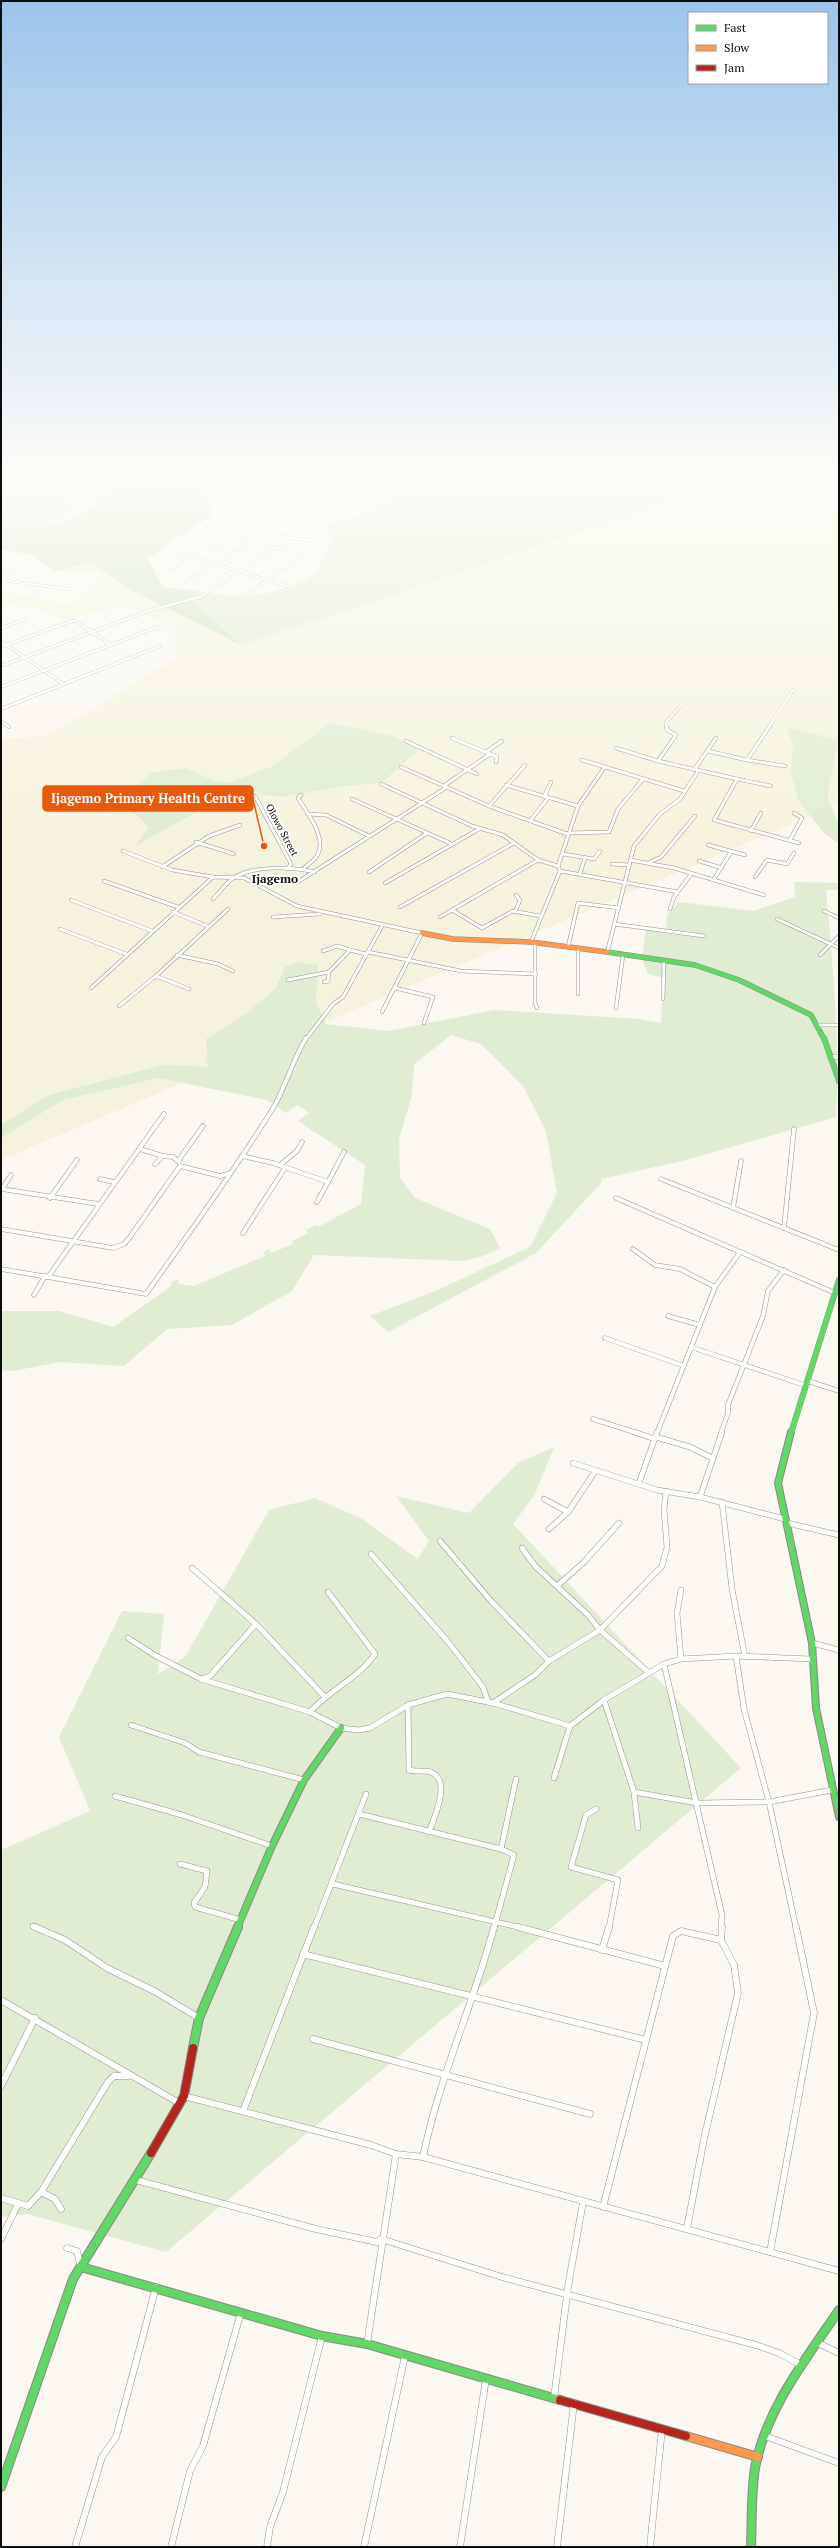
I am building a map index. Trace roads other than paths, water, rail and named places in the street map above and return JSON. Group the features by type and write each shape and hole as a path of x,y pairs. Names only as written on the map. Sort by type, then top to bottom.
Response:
{"street":[{"path":"1,666 151,610 190,601 204,593"},
{"path":"1,628 27,619"},
{"path":"1,647 72,621 76,621 111,645"},
{"path":"1,687 157,628"},
{"path":"1,641 64,684"},
{"path":"1,708 160,646"},
{"path":"747,760 793,690"},
{"path":"658,761 676,735 667,730 666,722 679,708"},
{"path":"1,721 9,727"},
{"path":"452,738 497,757 496,762"},
{"path":"608,953 630,860 638,840 660,814 675,805 716,738"},
{"path":"406,741 477,774"},
{"path":"486,752 502,741"},
{"path":"616,748 658,761 771,786"},
{"path":"708,751 747,760 785,766"},
{"path":"296,883 446,786 490,754"},
{"path":"582,760 604,768 684,791"},
{"path":"489,806 525,765"},
{"path":"401,767 489,806 530,821 568,833 587,834 609,832 618,809 643,779"},
{"path":"537,1008 534,1003 536,974 533,942 540,916 560,871 558,866 578,806 604,768"},
{"path":"737,779 714,820 799,843"},
{"path":"530,821 546,797 552,782"},
{"path":"381,784 479,829 496,832 538,860 558,866"},
{"path":"506,785 578,806"},
{"path":"300,795 298,798 321,844 317,856 303,869"},
{"name":"Olowo Street","path":"255,796 291,864 287,870"},
{"path":"352,799 452,844"},
{"path":"751,831 761,813"},
{"path":"790,840 802,818 794,813"},
{"path":"307,814 326,815 370,836"},
{"path":"649,862 661,857 695,816"},
{"path":"162,867 196,842 228,826 240,825"},
{"path":"385,883 479,829"},
{"path":"369,872 427,833"},
{"path":"196,842 234,854"},
{"path":"400,907 514,843"},
{"path":"708,845 745,855"},
{"path":"123,851 162,867 213,877 236,877 303,869 315,872"},
{"path":"563,854 594,859 600,851"},
{"path":"714,879 731,852"},
{"path":"755,877 767,860 788,864 794,853"},
{"path":"580,873 586,858"},
{"path":"440,917 538,860"},
{"path":"630,860 649,862 692,873 764,895"},
{"path":"699,861 722,868"},
{"path":"612,864 629,865"},
{"path":"560,871 580,873 625,883 678,892"},
{"path":"670,909 678,892 692,873"},
{"path":"91,988 126,954 213,877"},
{"path":"213,898 236,877"},
{"path":"236,877 249,879 296,906 382,926 453,939 533,942 664,960 694,965 739,980 800,1008 811,1015 818,1025 839,1081"},
{"path":"104,881 178,907"},
{"path":"515,912 520,900 516,895"},
{"path":"71,900 152,931"},
{"path":"568,947 578,902 619,908"},
{"path":"120,1006 156,976 207,926 228,909"},
{"path":"452,910 482,928 515,912 540,916"},
{"path":"824,910 839,918"},
{"path":"173,912 207,926"},
{"path":"273,917 326,914"},
{"path":"777,919 839,948"},
{"path":"614,924 704,936"},
{"path":"1,1269 146,1294 225,1182 273,1108 296,1055 307,1037 333,1004 343,997 382,926"},
{"path":"60,929 126,954"},
{"path":"382,1012 422,933"},
{"path":"820,954 839,936"},
{"path":"324,951 328,951 337,946 350,950 461,971 501,971 536,974"},
{"path":"578,948 578,994"},
{"path":"288,980 328,972 350,950"},
{"path":"177,954 218,964 233,971"},
{"path":"616,1008 623,955"},
{"path":"663,999 662,982 664,960"},
{"path":"324,982 328,981 328,972"},
{"path":"156,976 189,989"},
{"path":"395,988 433,997 424,1023"},
{"path":"818,1025 839,1025"},
{"path":"829,1057 839,1057"},
{"path":"34,1295 164,1114"},
{"path":"178,1161 204,1126"},
{"path":"784,1228 794,1129"},
{"path":"280,1165 297,1151 302,1142"},
{"path":"140,1149 173,1157 178,1161 180,1166"},
{"path":"317,1202 344,1152"},
{"path":"155,1164 164,1156"},
{"path":"242,1156 280,1165 328,1182"},
{"path":"50,1198 77,1160"},
{"path":"733,1208 741,1161"},
{"path":"180,1166 220,1176 230,1173"},
{"path":"1,1229 74,1240 113,1248 124,1244 180,1166"},
{"path":"243,1233 286,1168"},
{"path":"11,1175 2,1189 50,1198 98,1204"},
{"path":"220,1176 225,1182"},
{"path":"100,1179 114,1182"},
{"path":"660,1179 839,1250"},
{"path":"616,1198 835,1293"},
{"path":"633,1249 655,1265 680,1270 715,1287"},
{"path":"639,1483 655,1438 715,1287 740,1252"},
{"path":"700,1497 744,1364 747,1361 763,1316 768,1291 784,1270"},
{"path":"839,1280 788,1442 778,1483 780,1500 786,1521 812,1643 811,1659 818,1715 832,1790 839,1817"},
{"path":"668,1316 700,1325"},
{"path":"605,1338 684,1366"},
{"path":"691,1347 807,1384 839,1391"},
{"path":"593,1419 655,1438 690,1446 712,1458"},
{"path":"573,1463 666,1491 689,1497 700,1497 722,1502 839,1535"},
{"path":"549,1529 568,1512 596,1470"},
{"path":"491,1702 535,1675 549,1661 600,1630 662,1566 667,1547 664,1509 666,1491"},
{"path":"544,1499 568,1512"},
{"path":"722,1502 732,1589 745,1657"},
{"path":"558,1585 584,1562 619,1523"},
{"path":"440,1541 491,1601 549,1661"},
{"path":"522,1548 535,1566 558,1585 588,1615 600,1630 648,1672"},
{"path":"371,1554 448,1643 483,1687 491,1702"},
{"path":"192,1568 256,1624 325,1697"},
{"path":"681,1590 677,1613 681,1659"},
{"path":"310,1712 325,1697 368,1665 375,1654 328,1592"},
{"path":"201,1679 210,1676 256,1624"},
{"path":"128,1638 156,1656 201,1679 310,1712 341,1728 365,1730 408,1705 447,1694 491,1702 570,1726"},
{"path":"812,1643 839,1650"},
{"path":"736,1656 744,1709 769,1802 814,2013 770,2252"},
{"path":"554,1778 570,1726 604,1700 648,1672 664,1664 681,1659 736,1656 811,1659"},
{"path":"664,1664 722,1915 721,1940 733,1960 738,1981 738,1993 704,2138 687,2228"},
{"path":"604,1700 634,1792 638,1828"},
{"path":"408,1705 409,1770 433,1773 439,1779 441,1792 429,1832"},
{"path":"131,1725 185,1743 199,1752 304,1780"},
{"path":"1,2487 66,2296 81,2267 136,2180 184,2096 200,2018 272,1846 304,1780 341,1728"},
{"path":"501,1849 516,1779"},
{"path":"634,1792 697,1803 769,1802 832,1790"},
{"path":"243,2111 333,1884 360,1814 366,1794"},
{"path":"115,1796 182,1815 272,1846"},
{"path":"596,1809 586,1815 571,1867 618,1880 613,1914 602,1950"},
{"path":"360,1814 501,1849 514,1855 496,1921 472,1997 432,2113 423,2158"},
{"path":"180,1864 207,1871 205,1887 194,1903 195,1908 241,1920"},
{"path":"333,1884 496,1921 665,1966"},
{"path":"33,1926 65,1940 107,1968 156,1992 200,2018"},
{"path":"603,2207 673,1936 676,1933 681,1932 721,1940"},
{"path":"304,1954 646,2040"},
{"path":"1,2000 35,2018 128,2076 179,2104"},
{"path":"1,2086 35,2018"},
{"path":"313,2039 590,2114"},
{"path":"1,2198 28,2206 41,2192 108,2082 114,2076 128,2076"},
{"path":"184,2096 371,2145 396,2154 423,2158 583,2202 687,2228 839,2271"},
{"path":"367,2344 381,2239 396,2154"},
{"path":"136,2180 316,2229 377,2242 381,2239 502,2277 756,2345 780,2353 802,2366"},
{"path":"41,2192 54,2199 61,2209"},
{"path":"554,2398 567,2294 583,2202"},
{"path":"1,2239 18,2204"},
{"path":"67,2248 77,2251 81,2267"},
{"path":"81,2267 156,2286 322,2336 367,2344 758,2457"},
{"path":"75,2547 102,2456 116,2437 156,2286"},
{"path":"751,2547 758,2457 765,2435 802,2366 839,2310"},
{"path":"171,2547 190,2471 203,2446 241,2312"},
{"path":"267,2547 270,2527 283,2492 322,2336"},
{"path":"818,2343 839,2353"},
{"path":"364,2547 405,2356"},
{"path":"460,2547 486,2379"},
{"path":"557,2547 574,2403"},
{"path":"650,2547 662,2429"},
{"path":"765,2435 839,2463"}],"place":[{"name":"Ijagemo Primary Health Centre","path":"264,846"}],"district":[{"name":"Ijagemo","path":"275,878"}]}
